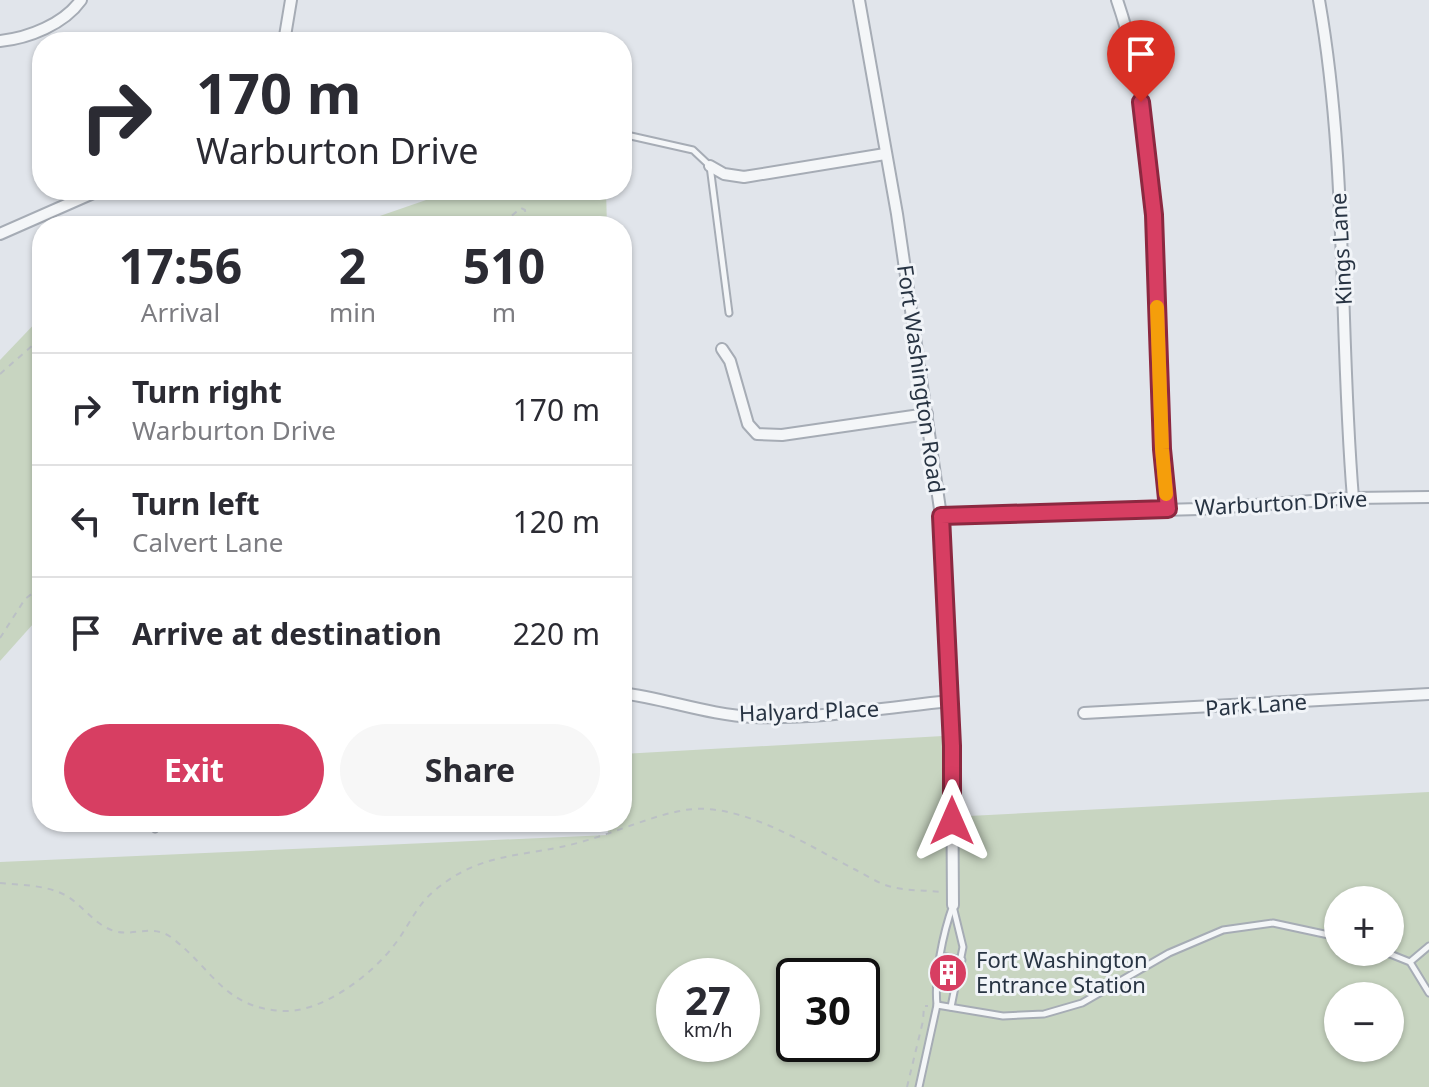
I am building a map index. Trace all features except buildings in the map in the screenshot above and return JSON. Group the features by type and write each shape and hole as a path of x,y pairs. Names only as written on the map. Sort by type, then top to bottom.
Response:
{"street":[{"path":"33,32 72,11 81,0"},
{"path":"286,32 291,0"},
{"name":"Fort Washington Road","path":"859,0 941,516 953,905"},
{"path":"1117,0 1135,63 1154,215 1162,449 1168,509"},
{"name":"Kings Lane","path":"1319,0 1329,55 1335,127 1353,498"},
{"path":"0,41 32,33"},
{"path":"710,166 724,174 744,177 885,154"},
{"path":"41,216 77,200"},
{"path":"0,234 32,220"},
{"path":"722,349 730,361 748,424 757,434 782,435 927,414"},
{"name":"Warburton Drive","path":"941,516 1429,497"},
{"name":"Park Lane","path":"1084,713 1429,694"},
{"name":"Halyard Place","path":"632,695 699,710 755,717 803,716 949,701"}],"lane":[{"path":"632,136 693,150 710,166 729,313"},
{"name":"Fort Washington Road","path":"919,1087 937,1005 946,925 953,905"},
{"name":"Fort Washington Road","path":"951,1007 963,947 953,905"},
{"path":"937,1005 1003,1016 1044,1014 1082,1003 1169,953 1240,926 1273,923 1324,934"},
{"path":"1410,962 1429,946"},
{"path":"941,956 962,960"},
{"path":"1404,960 1410,962 1429,993"}],"path":[{"path":"511,216 521,208 525,210 526,216"},
{"path":"0,374 32,346"},
{"path":"0,638 19,607 32,595"},
{"path":"632,826 687,809 718,811 774,827 890,887 953,893"},
{"path":"0,883 44,888 66,895 97,922 116,932 152,929 170,936 234,998 261,1008 287,1011 334,997 357,981 395,945 411,916 433,891 464,869 498,857 577,844 615,832"},
{"path":"907,1087 924,1006 937,1005"}],"green space":[{"path":"426,200 606,200 607,216 380,216"},
{"path":"32,326 32,625 0,661 0,360"},
{"path":"943,736 949,817 1429,792 1429,1087 0,1087 0,862 632,832 632,753"}],"slow traffic":[{"path":"1157,307 1166,494"}],"place":[{"name":"Fort Washington Entrance Station","path":"948,973"}],"route":[{"path":"952,821 952,746 941,516 1168,509 1162,449 1154,215 1141,102"}]}
